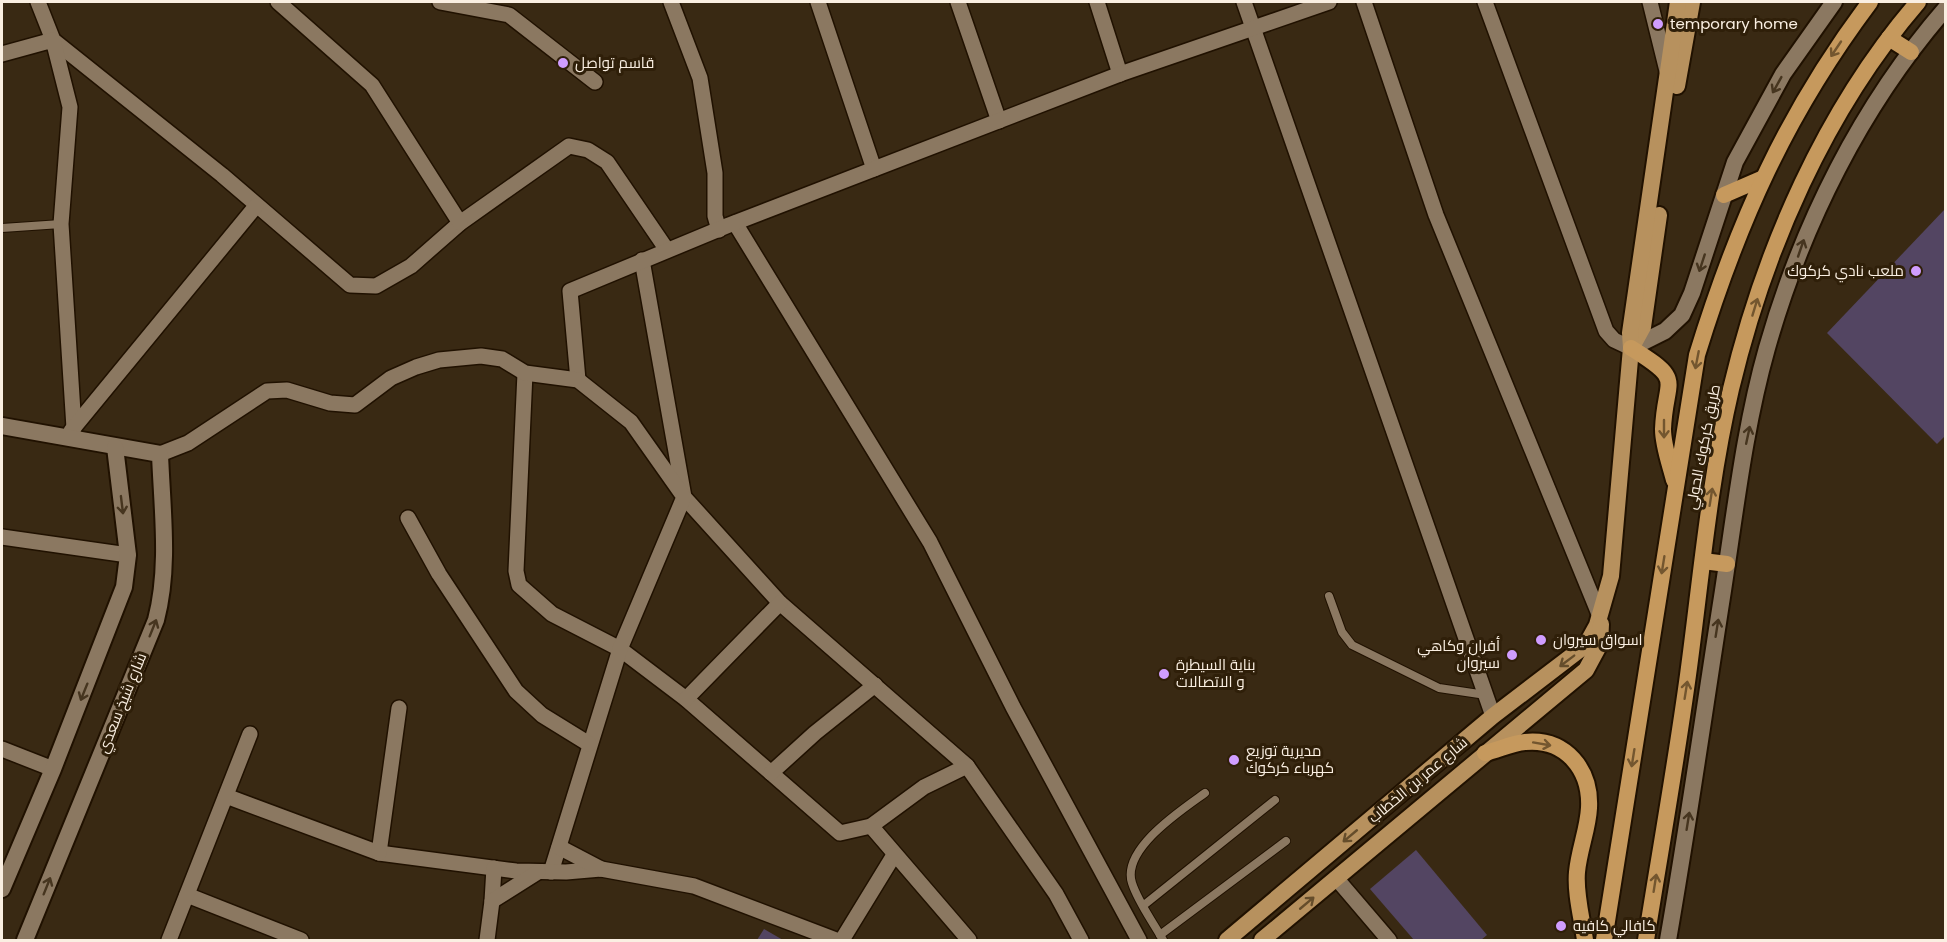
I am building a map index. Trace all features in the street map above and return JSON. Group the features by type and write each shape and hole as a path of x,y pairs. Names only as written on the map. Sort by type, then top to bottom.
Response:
{"highway":[{"name":"طريق كركوك الحولي","path":"1604,940 1697,355 1715,296 1761,179 1810,88 1870,2"},
{"name":"طريق كركوك الحولي","path":"1646,940 1688,676 1711,497 1731,388 1758,299 1796,197 1816,155 1838,115 1889,38 1918,2"},
{"path":"1889,38 1911,52"},
{"path":"1724,195 1761,179"},
{"path":"1632,348 1658,365 1669,380 1670,390 1663,435 1676,487"},
{"path":"1702,561 1727,564"},
{"path":"1485,753 1525,742 1544,743 1570,754 1581,766 1587,785 1589,808 1576,874 1581,936"}],"main road":[{"path":"1599,614 1611,576 1632,348 1630,333 1678,2"},
{"path":"1632,348 1643,327 1683,45 1692,2"},
{"path":"1632,348 1665,331 1682,315 1692,293 1735,162 1783,74 1834,2"},
{"path":"1668,940 1745,447 1767,349 1805,236 1863,121 1911,52 1946,8"},
{"path":"2,426 70,433 114,447 160,454"},
{"path":"2,889 53,769 124,586 129,555 114,447"},
{"name":"شارع شيخ سعدي","path":"25,940 156,620 162,597 163,560 160,454"},
{"name":"شارع عمر بن الخطاب","path":"1227,940 1493,716 1578,653 1592,635 1599,614"},
{"name":"شارع عمر بن الخطاب","path":"1262,940 1586,670 1600,644 1599,614"},
{"path":"1444,758 1459,775"}],"street":[{"path":"38,2 53,40 70,107 61,224 70,433"},
{"path":"278,2 372,85 460,224"},
{"path":"440,2 509,15 595,82"},
{"path":"671,2 700,78 715,173 715,216 718,230"},
{"path":"818,2 874,169"},
{"path":"958,2 999,121"},
{"path":"1097,2 1120,74"},
{"path":"1244,2 1493,716"},
{"path":"578,380 570,291 735,223 1120,74 1329,2"},
{"path":"1364,2 1436,214 1599,614"},
{"path":"1485,2 1606,331 1614,340 1632,348"},
{"path":"1650,2 1668,73"},
{"path":"2,54 53,40"},
{"path":"53,40 222,175 350,285 376,286 411,266 460,224 569,146 588,150 608,162 667,250"},
{"path":"70,433 256,206"},
{"path":"735,223 930,542 1013,707 1139,940"},
{"path":"492,901 545,872 559,847 620,649 684,497 642,260"},
{"path":"160,454 188,443 267,391 287,390 343,406 355,405 391,378 439,360 481,356 502,359 525,373 578,380 631,422 684,497 780,603 967,766 1056,894 1081,940"},
{"path":"525,373 516,571 519,585 552,614 620,649 686,699 840,833 871,826 924,787 967,766"},
{"path":"408,518 439,574 516,691 542,715 589,744"},
{"path":"2,537 129,555"},
{"path":"686,699 780,603"},
{"path":"771,773 815,733 875,685"},
{"path":"379,853 399,708"},
{"path":"169,940 250,734"},
{"path":"2,749 53,769"},
{"path":"226,796 379,853 494,868 545,872 601,869 694,886 836,940"},
{"path":"871,826 969,940"},
{"path":"559,847 601,869"},
{"path":"842,940 894,855"},
{"path":"487,940 494,868"},
{"path":"1336,878 1389,940"},
{"path":"187,895 301,940"}],"lane":[{"path":"2,228 61,224"},
{"path":"1329,596 1342,632 1352,645 1438,688 1486,695"},
{"path":"1205,793 1158,827 1135,858 1131,880 1161,938 1286,841"},
{"path":"1144,905 1275,800"}],"shaded area":[{"name":"ملعب نادي كركوك","path":"1945,209 1946,435 1937,444 1827,333"},
{"path":"1416,850 1487,935 1481,940 1414,940 1370,889"},
{"path":"764,929 783,940 757,940"}],"place":[{"name":"temporary home","path":"1658,24"},
{"name":"قاسم تواصل","path":"563,63"},
{"name":"ملعب نادي كركوك","path":"1916,271"},
{"name":"اسواق سيروان","path":"1541,640"},
{"name":"أفران وكاهي سيروان","path":"1512,655"},
{"name":"بناية السيطرة و الاتصالات","path":"1164,674"},
{"name":"مديرية توزيع كهرباء كركوك","path":"1234,760"},
{"name":"كافالي كافيه","path":"1561,926"}]}
